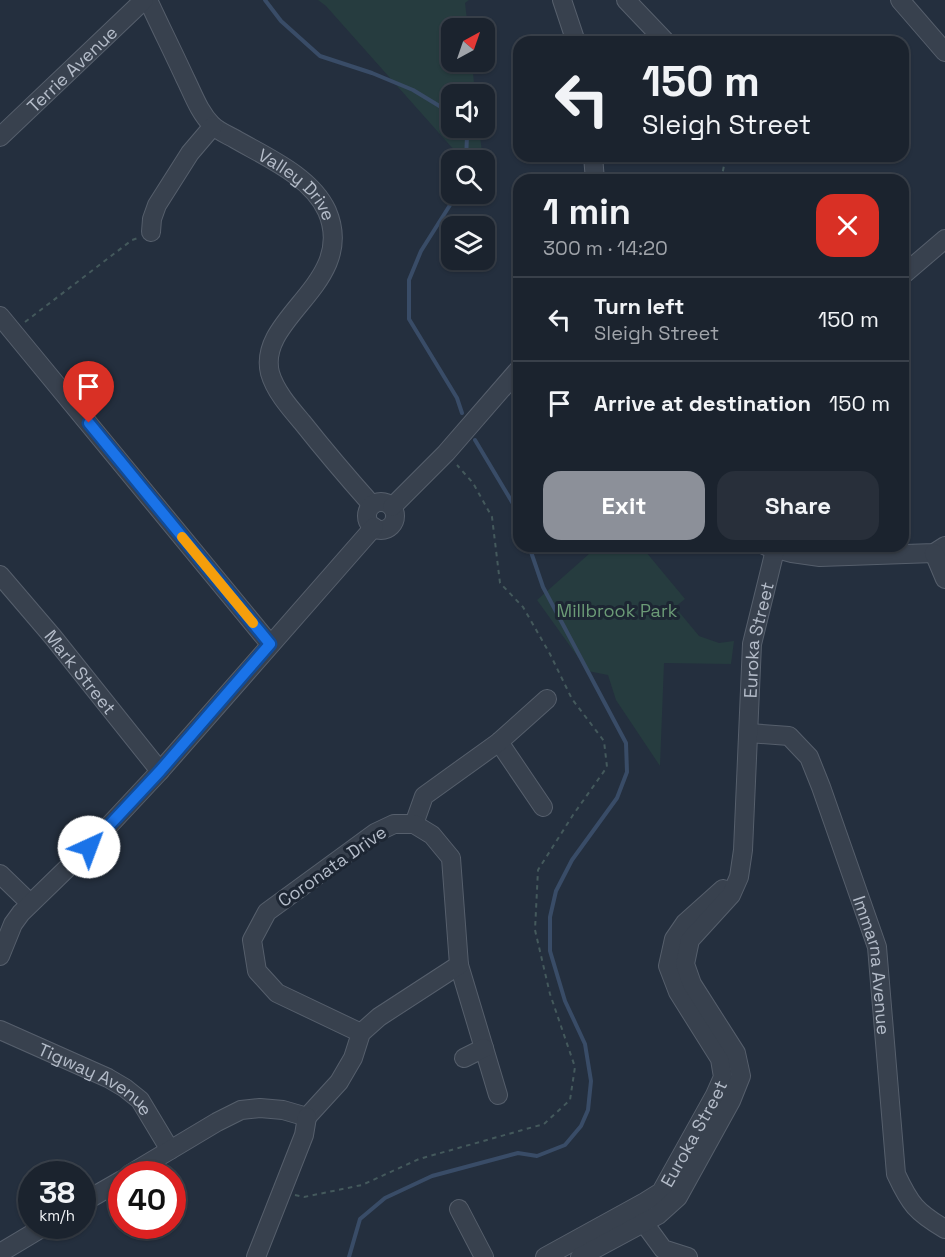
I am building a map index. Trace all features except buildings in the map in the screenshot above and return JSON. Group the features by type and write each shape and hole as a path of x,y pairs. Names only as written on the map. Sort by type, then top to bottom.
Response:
{"street":[{"name":"Valley Drive","path":"146,0 199,107 213,126 305,182 327,213 332,234 328,259 317,282 277,334 270,353 270,374 295,413 337,466 372,505"},
{"name":"Terrie Avenue","path":"0,137 146,0"},
{"path":"562,0 574,36"},
{"path":"626,0 660,36"},
{"path":"900,0 945,52"},
{"path":"151,232 152,219 157,205 190,153 213,126"},
{"path":"909,270 945,239"},
{"path":"0,316 270,644"},
{"path":"392,507 446,453 513,376"},
{"path":"384,502 392,507 395,516 392,524 383,529 374,527 368,517 372,505 384,502"},
{"path":"0,956 13,924 30,903 89,847 160,771 374,527"},
{"path":"786,552 820,558 939,550 945,579"},
{"name":"Euroka Street","path":"580,1257 658,1215 678,1197 731,1101 741,1076 736,1053 692,984 685,964 690,940 731,895 739,877 743,850 752,644 771,552"},
{"name":"Mark Street","path":"0,574 160,771"},
{"path":"498,1095 459,965 451,858 432,835 414,824 424,796 499,742 547,699"},
{"name":"Immarna Avenue","path":"749,733 789,736 809,758 821,787 877,947 896,1174 908,1199 925,1217 945,1229"},
{"path":"499,742 543,807"},
{"name":"Coronata Drive","path":"361,1033 278,993 257,971 252,940 267,912 375,833 394,824 414,824"},
{"path":"0,874 30,903"},
{"name":"Euroka Street","path":"545,1257 660,1192 715,1095 723,1077 720,1059 678,992 668,966 674,939 685,923 739,877"},
{"path":"256,1257 304,1136 307,1117 339,1082 353,1059 361,1033 379,1017 459,965"},
{"name":"Tigway Avenue","path":"0,1030 108,1078 125,1088 140,1100 170,1150"},
{"path":"464,1058 484,1048"},
{"path":"152,1161 241,1110 260,1108 283,1110 307,1117"},
{"path":"459,1209 484,1257"},
{"path":"644,1223 663,1249 688,1257"},
{"path":"0,1253 23,1239"}],"path":[{"path":"13,332 132,240 151,232"},
{"path":"296,1195 304,1197 362,1185 419,1159 544,1124 570,1100 575,1067 550,994 535,930 538,870 607,767 604,741 572,699 524,607 500,583 492,517 473,483 454,462"}],"green space":[{"path":"318,0 469,0 465,3 467,18 441,18 441,72 473,72 474,84 441,84 441,135 326,6"},
{"path":"443,138 480,138 482,150 454,150"},
{"name":"Millbrook Park","path":"591,552 646,552 685,599 675,607 699,636 719,643 734,641 731,664 664,663 660,766 616,700 608,675 588,671 537,600"}],"waterway":[{"path":"265,0 281,21 320,56 372,73 413,90 441,107"},
{"path":"466,150 467,138"},
{"path":"451,204 421,251 409,280 409,319 457,398 462,413"},
{"path":"475,440 513,504"},
{"path":"349,1257 360,1219 385,1198 432,1176 518,1153 537,1156 565,1145 581,1126 588,1110 591,1081 585,1044 565,1001 550,951 550,917 556,891 572,860 617,798 627,772 626,743 543,587 531,552"}],"slow traffic":[{"path":"182,537 253,623"}],"route":[{"path":"89,423 270,644 160,771 89,847"}]}
